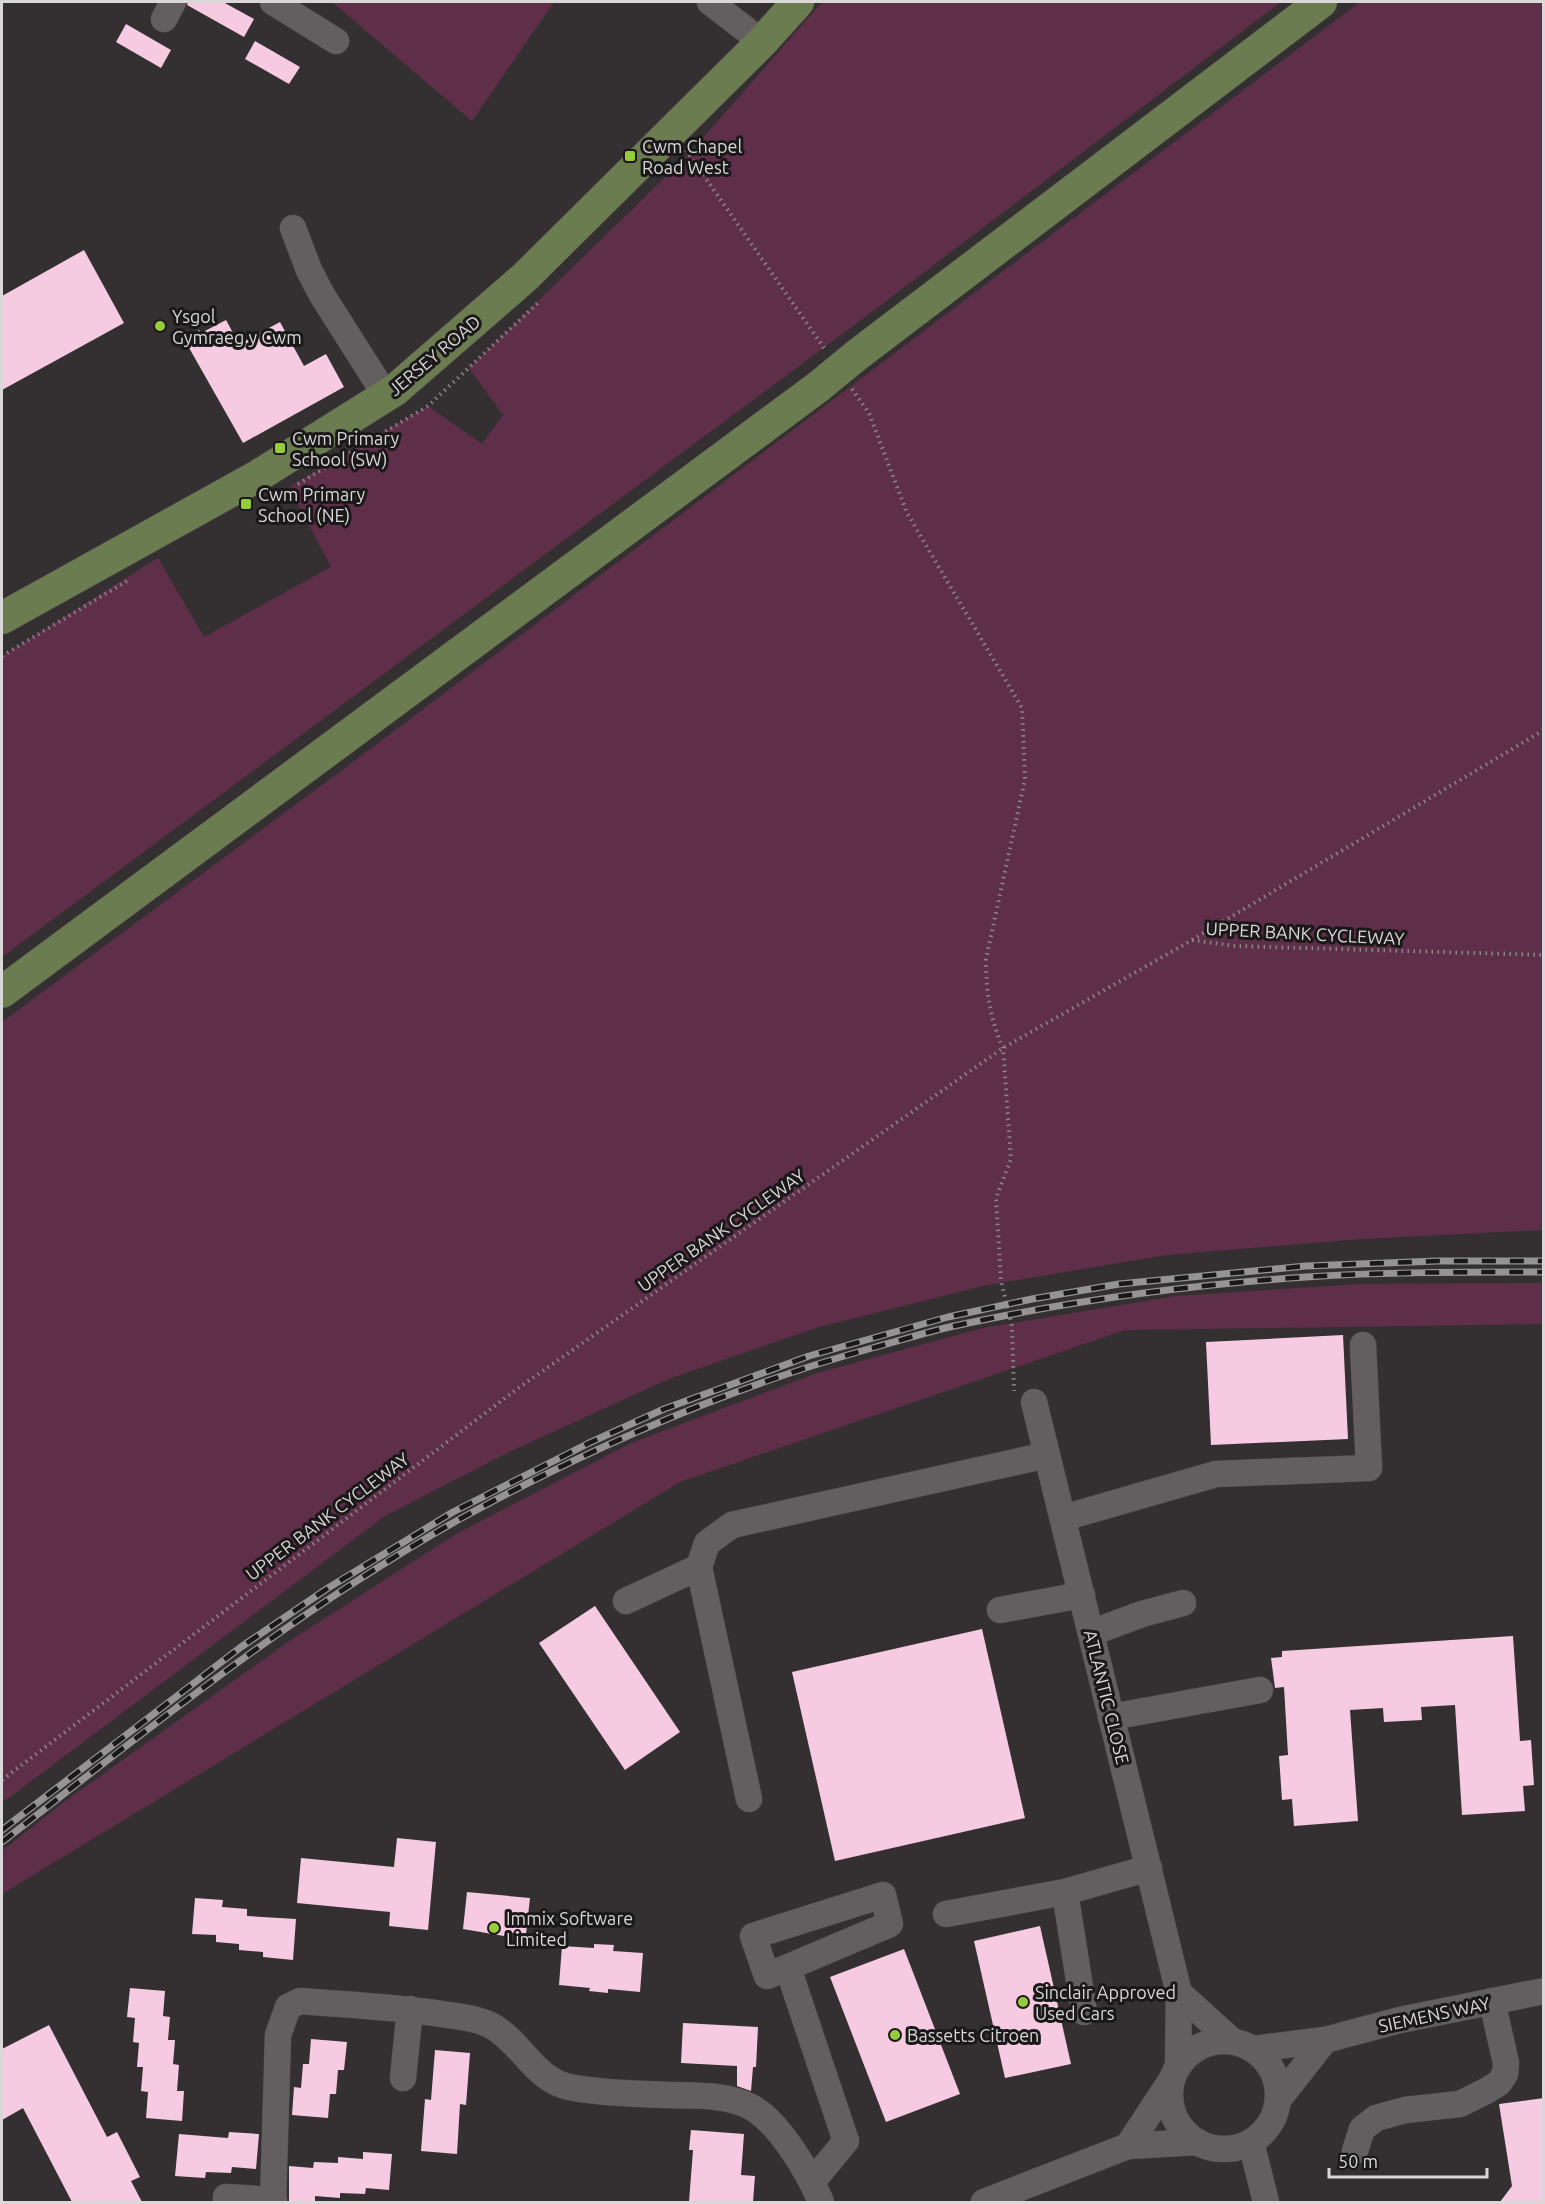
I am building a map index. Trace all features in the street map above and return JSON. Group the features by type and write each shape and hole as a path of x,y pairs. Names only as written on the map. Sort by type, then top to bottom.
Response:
{"main road":[{"name":"JERSEY ROAD","path":"2,618 256,477 386,396 525,277 762,42 798,2"},
{"path":"2,992 818,387 843,355 1321,2"}],"street":[{"path":"273,2 336,41"},
{"path":"710,2 762,42"},
{"path":"293,228 309,270 322,295 386,396"},
{"path":"1063,1518 1216,1474 1369,1468 1363,1346"},
{"name":"ATLANTIC CLOSE","path":"1034,1402 1179,1993 1175,2072"},
{"path":"749,1799 699,1567 707,1543 732,1525 1047,1455"},
{"path":"626,1601 699,1567"},
{"path":"1000,1610 1082,1595"},
{"path":"1091,1633 1142,1614 1183,1603"},
{"path":"1111,1717 1260,1690"},
{"path":"946,1914 1065,1892 1149,1868"},
{"path":"1065,1892 1084,2012"},
{"path":"883,1895 890,1924 788,1968 767,1977 753,1936 883,1895"},
{"path":"226,2202 225,2197 273,2201 278,2035 288,2007 300,2001 410,2009 472,2019 491,2025 549,2080 569,2086 627,2093 721,2098 748,2105 765,2117 817,2192 846,2141 788,1968"},
{"name":"SIEMENS WAY","path":"1242,2044 1325,2040 1400,2020 1544,1991"},
{"path":"1175,2072 1169,2094 1171,2108 1177,2122 1186,2133 1210,2148 1238,2147 1251,2142 1270,2124 1276,2113 1278,2088 1273,2071 1263,2056 1242,2044 1179,1993"},
{"path":"1355,2151 1362,2129 1376,2118 1405,2110 1460,2104 1499,2083 1505,2074 1506,2063 1492,2001"},
{"path":"403,2078 410,2009"},
{"path":"1278,2100 1325,2040"},
{"path":"1128,2146 1188,2054 1201,2045 1216,2041 1242,2044"},
{"path":"984,2202 1128,2146 1198,2142"},
{"path":"1251,2142 1266,2202"}],"path":[{"path":"672,130 843,355"},
{"path":"849,384 869,413 906,513 1022,708 1025,779 986,959 986,990 1003,1048 1011,1159 996,1198 1001,1281 1012,1327 1014,1405 1034,1402"},
{"path":"1192,940 1544,730"},
{"name":"UPPER BANK CYCLEWAY","path":"2,1780 517,1389 1003,1048 1192,940 1235,946 1544,955"}],"shaded area":[{"path":"332,2 554,2 472,121"},
{"path":"822,2 1281,2 861,320 2,957 2,656 158,558 204,637 331,567 289,487 428,406 482,444 503,415 469,368 689,154"},
{"path":"1360,2 1543,2 1543,1230 1361,1239 1166,1255 987,1285 819,1327 671,1378 507,1453 385,1516 2,1803 2,1022 349,765"},
{"path":"1543,1283 1543,1324 1125,1330 680,1482 2,1894 2,1851 64,1802 288,1642 456,1534 631,1443 817,1373 983,1328 1176,1296 1359,1284"}],"building":[{"path":"188,2 223,2 254,19 244,37 187,5"},
{"path":"126,24 171,50 161,68 116,42"},
{"path":"255,41 300,67 289,84 245,59"},
{"path":"84,250 124,323 2,390 2,296"},
{"path":"226,320 239,344 280,322 304,366 326,354 344,387 243,443 184,339 199,330 201,333"},
{"path":"1343,1335 1348,1439 1211,1445 1206,1342"},
{"path":"595,1606 680,1732 625,1770 539,1643"},
{"path":"982,1629 1025,1818 835,1861 792,1672"},
{"path":"1513,1636 1520,1741 1531,1740 1534,1785 1523,1786 1525,1811 1462,1815 1455,1705 1421,1707 1422,1720 1384,1722 1383,1708 1350,1710 1358,1821 1294,1826 1292,1799 1282,1800 1279,1756 1288,1755 1284,1687 1275,1688 1271,1658 1282,1657 1282,1651"},
{"path":"397,1838 436,1842 428,1930 389,1926 390,1912 297,1903 301,1858 394,1867"},
{"path":"467,1892 530,1898 526,1934 505,1932 504,1936 463,1929"},
{"path":"195,1898 223,1900 222,1907 247,1909 247,1916 296,1919 293,1960 263,1957 263,1952 239,1950 239,1944 216,1942 216,1935 192,1934"},
{"name":"Sinclair Approved Used Cars","path":"1040,1926 1071,2064 1005,2078 974,1941"},
{"path":"594,1944 614,1945 613,1951 643,1953 640,1992 608,1989 608,1993 589,1991 590,1988 559,1985 562,1946 594,1948"},
{"name":"Bassetts Citroen","path":"904,1949 960,2094 886,2122 830,1977"},
{"path":"130,1988 165,1991 163,2016 170,2017 168,2040 175,2040 173,2064 179,2065 177,2091 184,2091 182,2121 146,2118 148,2092 141,2091 143,2067 137,2067 139,2043 133,2042 135,2018 127,2017"},
{"path":"683,2023 758,2027 756,2067 753,2067 751,2091 737,2086 737,2066 681,2063"},
{"path":"49,2025 107,2137 117,2132 140,2177 131,2181 142,2202 72,2202 23,2108 2,2120 2,2049"},
{"path":"311,2039 347,2042 344,2070 338,2070 336,2094 330,2094 328,2118 292,2115 294,2087 301,2088 303,2064 309,2064"},
{"path":"435,2050 470,2053 466,2105 460,2104 457,2154 421,2151 425,2099 431,2100"},
{"path":"1544,2098 1544,2202 1500,2202 1512,2186 1499,2104"},
{"path":"691,2130 744,2134 741,2175 755,2176 753,2202 689,2202 693,2150 689,2150"},
{"path":"229,2132 259,2134 256,2169 232,2167 231,2173 206,2172 205,2178 175,2176 179,2134 228,2138"},
{"path":"363,2152 392,2154 389,2190 366,2188 365,2194 340,2193 340,2198 315,2196 315,2202 289,2201 289,2166 313,2168 314,2162 338,2163 338,2157 363,2159"}],"railway":[{"path":"2,1830 241,1647 328,1588 453,1512 589,1443 664,1409 809,1356 948,1317 1119,1284 1306,1266 1438,1261 1544,1261"},
{"path":"2,1842 224,1672 398,1555 458,1520 558,1468 712,1401 818,1364 933,1331 1085,1302 1173,1289 1306,1277 1395,1273 1544,1272"}],"place":[{"name":"Cwm Chapel Road West","path":"630,156"},
{"name":"Ysgol Gymraeg y Cwm","path":"160,326"},
{"name":"Cwm Primary School (SW)","path":"280,448"},
{"name":"Cwm Primary School (NE)","path":"246,504"},
{"name":"Immix Software Limited","path":"494,1928"},
{"name":"Sinclair Approved Used Cars","path":"1023,2002"},
{"name":"Bassetts Citroen","path":"895,2035"}]}
